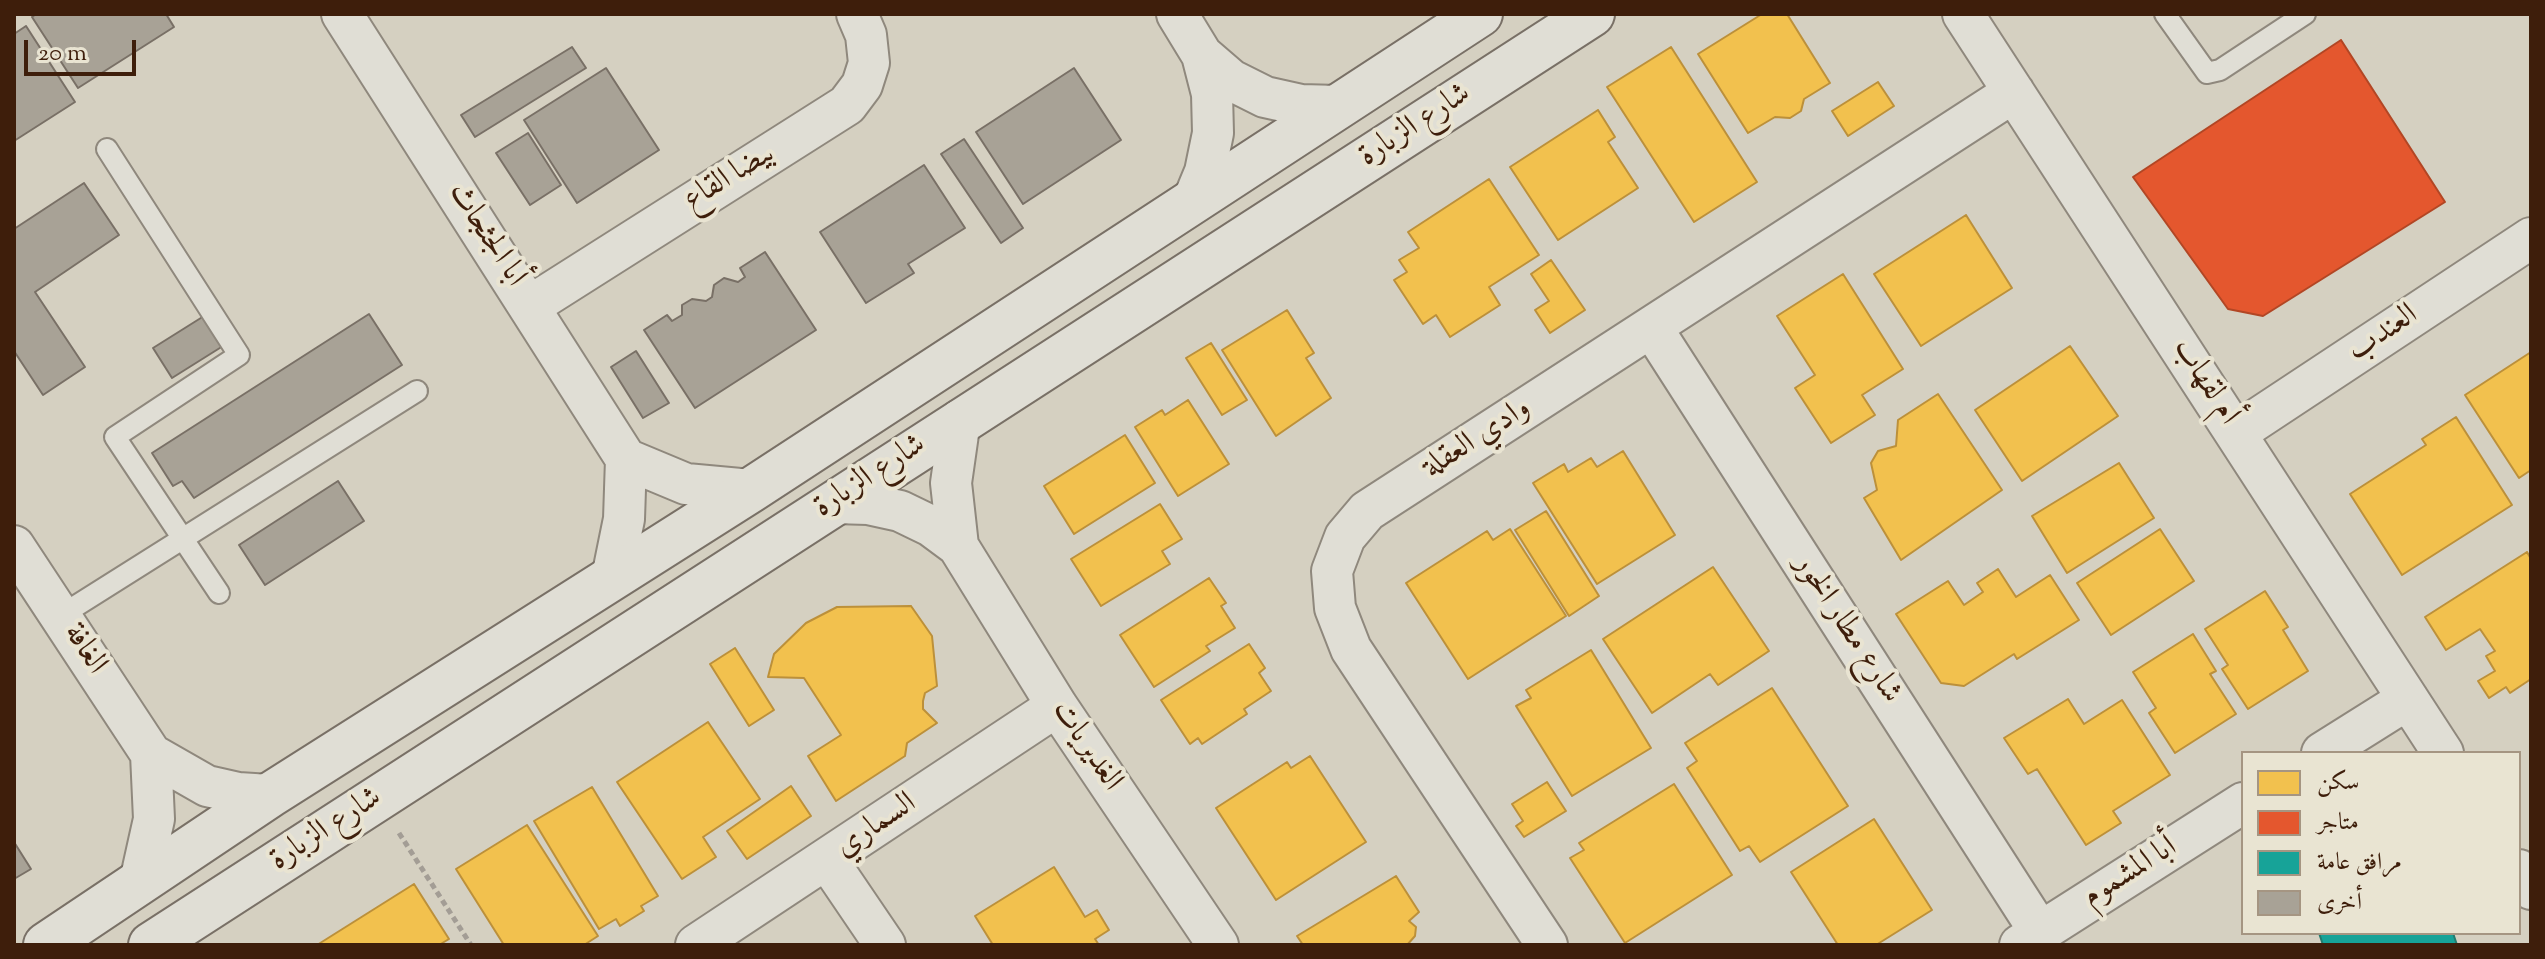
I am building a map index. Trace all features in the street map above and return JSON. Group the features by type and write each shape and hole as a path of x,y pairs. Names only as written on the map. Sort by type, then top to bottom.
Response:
{"street":[{"name":"أبا الجثجاث","path":"342,14 626,459"},
{"name":"بيضا القاع","path":"530,306 847,105 862,85 869,63 866,35 857,14"},
{"path":"1177,14 1202,55 1212,94 1213,133 1205,172 1193,201"},
{"name":"شارع الزبارة","path":"46,945 270,795 751,490 1480,14"},
{"name":"شارع الزبارة","path":"151,945 1592,14"},
{"name":"أم لقهاب","path":"1975,18 2014,92 2442,751"},
{"path":"1202,55 1231,80 1265,97 1301,105 1339,106"},
{"name":"وادي العقلة","path":"1547,945 1351,649 1335,608 1332,571 1345,537 1367,511 2014,92"},
{"name":"العندب","path":"2236,433 2531,238"},
{"name":"شارع مطار الخور","path":"1652,328 2030,938"},
{"name":"الغديريات","path":"958,546 951,483 960,420"},
{"path":"612,578 624,519 626,459 686,484 751,490"},
{"name":"الغديريات","path":"834,503 868,504 900,511 931,526 958,546 1057,706 1218,945"},
{"name":"الغافة","path":"14,546 151,754 207,786 238,793 270,795"},
{"path":"2325,751 2408,699"},
{"name":"السماري","path":"696,945 828,861 1057,706"},
{"path":"140,882 154,819 151,754"},
{"name":"أبا المشموم","path":"2030,938 2241,804"},
{"path":"828,861 885,945"}],"lane":[{"path":"2165,14 2207,73 2220,70 2305,14"},
{"path":"107,149 239,355 115,437 219,593"},
{"path":"60,616 417,391"}],"path":[{"path":"377,799 471,945"}],"building: سكن":[{"path":"1762,14 1787,14 1830,83 1804,99 1801,111 1790,118 1775,117 1748,133 1698,54"},
{"path":"1671,47 1757,182 1694,222 1607,87"},
{"path":"1878,82 1894,106 1848,136 1832,111"},
{"path":"1598,110 1615,137 1608,142 1638,188 1558,240 1510,167"},
{"path":"1489,179 1539,255 1489,287 1500,305 1450,337 1436,315 1423,324 1394,280 1407,272 1399,260 1419,248 1408,232"},
{"path":"1966,215 2012,288 1921,346 1874,274"},
{"path":"1551,260 1585,310 1550,333 1535,310 1549,301 1531,274"},
{"path":"1843,274 1903,369 1862,395 1875,415 1831,443 1795,388 1815,375 1777,316"},
{"path":"1287,310 1314,353 1306,358 1331,398 1276,436 1222,350"},
{"path":"1211,343 1247,400 1222,415 1186,358"},
{"path":"2070,346 2118,416 2022,481 1975,410"},
{"path":"2531,352 2531,470 2519,478 2465,395"},
{"path":"1938,394 2002,490 1901,560 1864,498 1877,490 1871,463 1878,451 1896,446 1898,420"},
{"path":"1188,400 1229,464 1178,496 1135,427 1162,410 1165,415"},
{"path":"2456,417 2512,505 2402,575 2350,494 2426,445 2422,439"},
{"path":"1125,435 1155,483 1074,534 1044,486"},
{"path":"1623,451 1675,535 1597,584 1533,483 1564,464 1568,472 1591,458 1597,467"},
{"path":"2119,463 2154,518 2067,573 2032,516"},
{"path":"1160,504 1182,539 1162,551 1170,564 1101,606 1071,559"},
{"path":"1546,511 1599,596 1569,616 1515,530"},
{"path":"1510,529 1566,616 1468,679 1406,583 1487,531 1493,540"},
{"path":"2160,529 2194,581 2111,635 2077,583"},
{"path":"2527,552 2531,559 2531,679 2510,693 2506,687 2489,698 2478,681 2495,671 2486,656 2495,651 2480,629 2446,650 2425,617"},
{"path":"1713,567 1769,651 1718,685 1710,674 1652,713 1603,639"},
{"path":"1998,569 2016,597 2050,575 2079,620 2017,659 2014,654 1964,686 1941,683 1896,614 1948,581 1964,605 1983,592 1977,583"},
{"path":"1209,578 1226,603 1221,606 1235,628 1206,646 1210,651 1154,687 1120,635"},
{"path":"2265,591 2288,627 2283,630 2308,671 2248,709 2222,669 2228,665 2205,629"},
{"path":"911,606 932,636 937,686 925,693 923,709 937,723 907,743 905,756 836,801 808,756 841,735 804,678 768,677 774,654 806,623 837,607"},
{"path":"2193,634 2216,671 2210,674 2236,714 2175,753 2149,713 2156,708 2133,672"},
{"path":"1249,644 1265,668 1259,673 1271,691 1244,709 1247,714 1202,744 1198,738 1190,744 1161,700"},
{"path":"735,648 774,710 749,726 710,664"},
{"path":"1591,650 1651,748 1572,796 1516,706 1531,698 1526,690"},
{"path":"1772,688 1848,806 1760,862 1749,846 1740,851 1687,768 1697,761 1685,743"},
{"path":"2068,699 2084,724 2122,700 2170,775 2113,811 2121,823 2086,845 2037,769 2028,774 2004,738"},
{"path":"708,722 760,799 703,837 716,857 682,879 617,782"},
{"path":"1310,756 1366,842 1276,900 1216,808 1287,762 1291,768"},
{"path":"1547,782 1566,811 1524,837 1516,826 1523,821 1512,804"},
{"path":"1674,784 1732,875 1625,943 1570,858 1584,850 1579,843"},
{"path":"791,786 811,816 747,859 727,831"},
{"path":"592,787 658,896 641,906 644,911 620,926 616,919 599,929 534,821"},
{"path":"1874,819 1932,910 1876,945 1838,945 1791,872"},
{"path":"527,825 598,936 584,945 504,945 456,869"},
{"path":"1054,867 1085,917 1097,910 1109,930 1095,939 1099,945 993,945 975,916"},
{"path":"1396,876 1419,912 1409,921 1416,927 1415,936 1407,945 1303,945 1297,936"},
{"path":"414,884 449,939 439,945 317,945"}],"building: متاجر":[{"path":"2341,40 2445,202 2263,316 2228,309 2133,177"}],"building: مرافق عامة":[{"path":"2320,935 2454,935 2457,945 2323,945"}],"building: أخرى":[{"path":"36,14 166,14 174,27 78,88 32,17"},
{"path":"26,26 75,102 14,141 14,34"},
{"path":"572,47 586,68 475,137 461,115"},
{"path":"606,68 659,150 577,203 524,120"},
{"path":"1074,68 1121,140 1023,204 976,132"},
{"path":"528,133 561,185 530,205 496,153"},
{"path":"964,139 1023,228 1001,243 941,154"},
{"path":"924,165 965,228 908,264 914,273 866,303 820,232"},
{"path":"84,183 119,235 35,292 85,367 43,395 14,351 14,229"},
{"path":"765,252 816,330 695,408 644,330 667,315 672,321 682,315 682,305 692,299 706,301 712,297 714,285 724,278 738,282 745,277 740,268"},
{"path":"369,314 402,365 194,498 182,481 173,486 152,453"},
{"path":"204,316 223,346 172,378 153,348"},
{"path":"636,351 669,403 643,418 611,367"},
{"path":"338,481 364,521 265,585 239,545"},
{"path":"14,842 31,869 14,879"}]}
